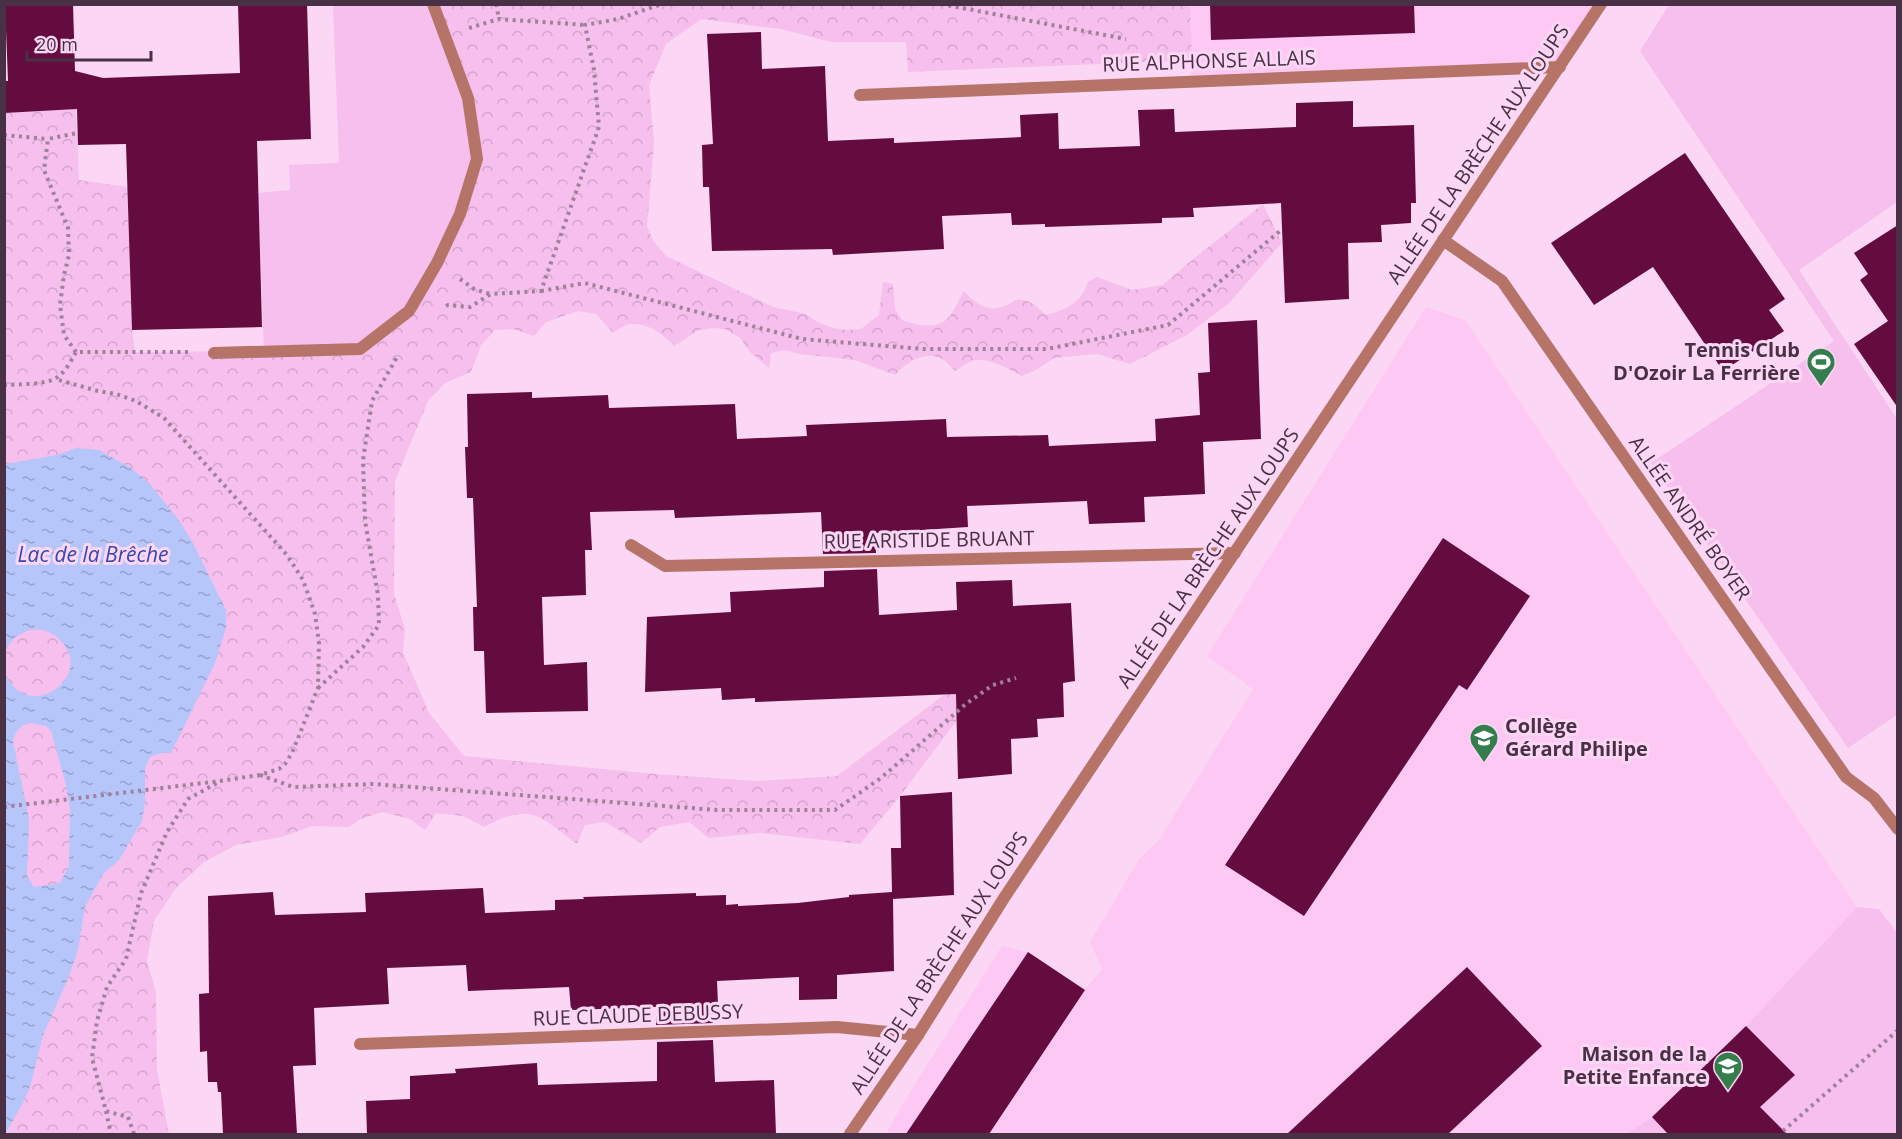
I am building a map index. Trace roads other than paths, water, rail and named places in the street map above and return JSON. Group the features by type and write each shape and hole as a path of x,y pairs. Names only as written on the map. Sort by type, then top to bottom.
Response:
{"street":[{"path":"214,353 360,350 409,311 437,263 460,214 477,159 468,98 434,4"},
{"name":"ALLÉE DE LA BRÈCHE AUX LOUPS","path":"850,1134 918,1035 1004,898 1601,4"},
{"name":"RUE ALPHONSE ALLAIS","path":"860,95 1560,67"},
{"name":"ALLÉE ANDRÉ BOYER","path":"1443,240 1502,281 1846,777 1874,798 1898,829"},
{"name":"RUE ARISTIDE BRUANT","path":"631,545 665,566 1234,553"},
{"name":"RUE CLAUDE DEBUSSY","path":"360,1044 837,1027 918,1035"}],"water":[{"name":"Lac de la Brêche","path":"76,448 99,450 131,468 150,484 192,541 226,610 226,628 215,663 171,753 150,757 145,769 145,803 142,821 119,860 103,874 85,907 78,950 43,1035 31,1084 5,1134 5,673 15,688 28,695 42,695 55,690 65,680 70,668 69,654 60,640 43,630 26,631 18,635 5,653 5,464 57,455","holes":["26,724 46,726 51,731 70,808 69,866 60,883 34,887 27,876 29,819 13,741 18,729"]}],"place":[{"name":"Tennis Club D'Ozoir La Ferrière","path":"1821,388"},
{"name":"Collège Gérard Philipe","path":"1484,764"},
{"name":"Maison de la Petite Enfance","path":"1728,1092"}]}
